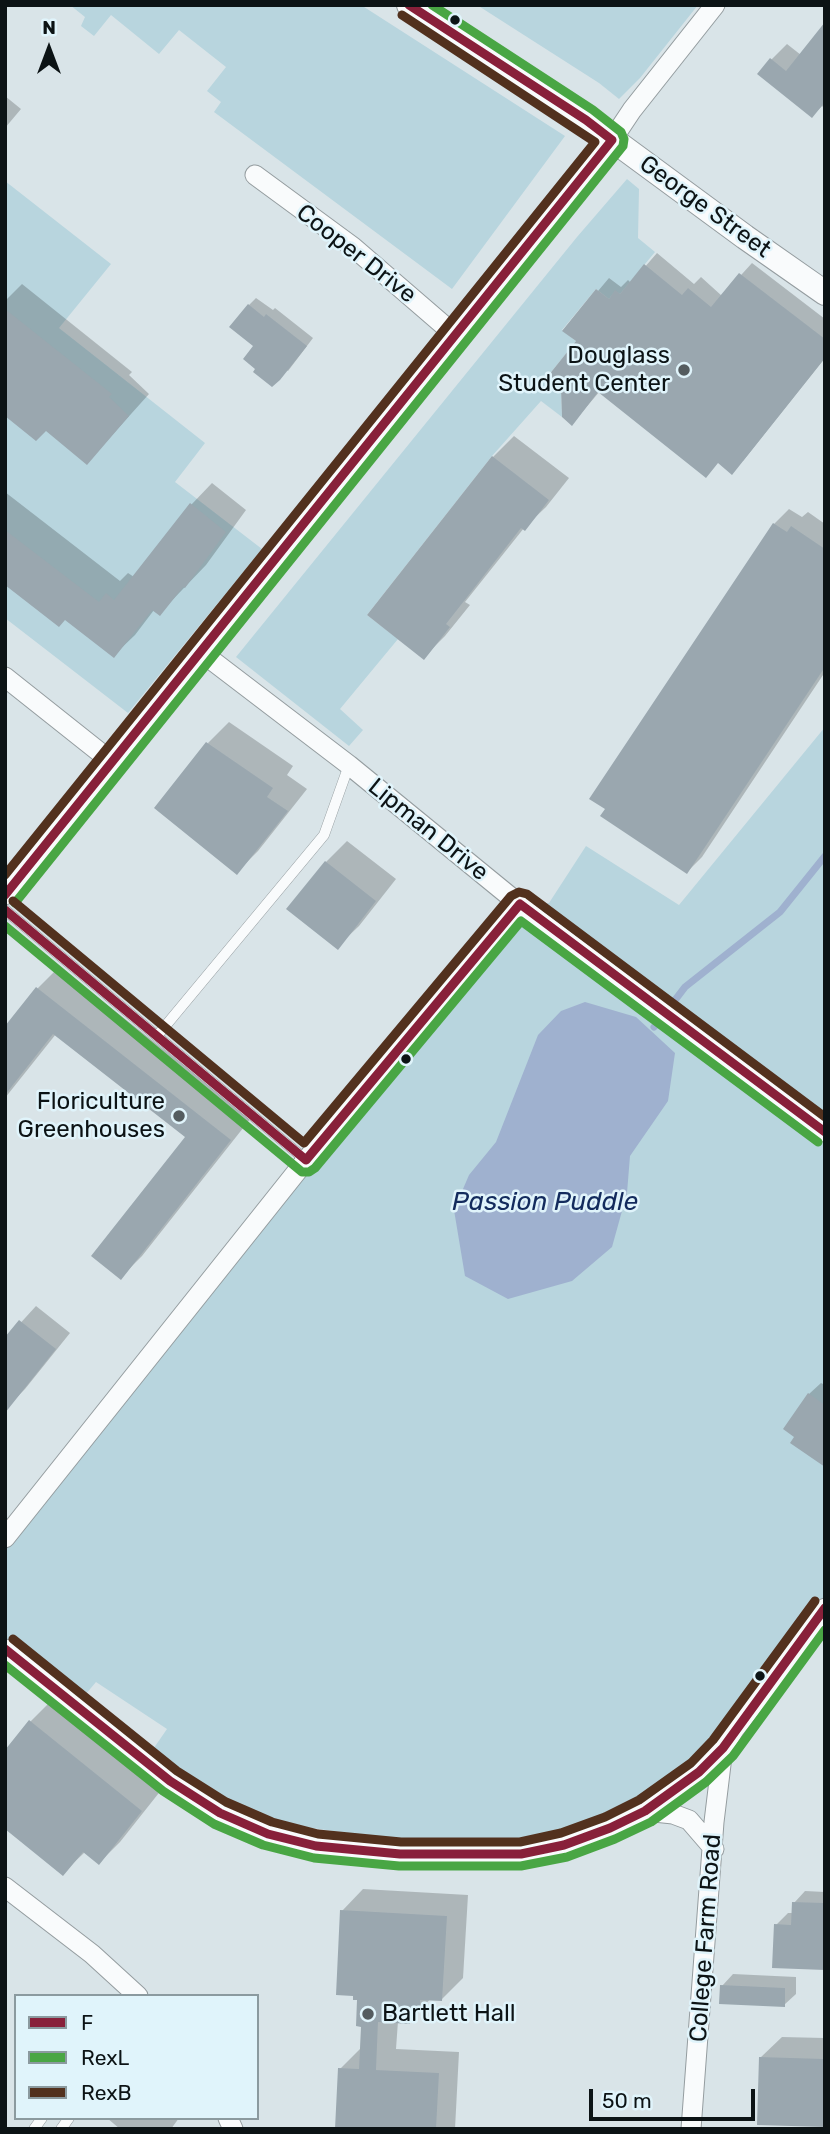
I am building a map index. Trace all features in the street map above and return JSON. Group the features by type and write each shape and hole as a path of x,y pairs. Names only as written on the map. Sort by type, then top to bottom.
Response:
{"street":[{"name":"George Street","path":"409,5 586,120 825,293"},
{"path":"5,895 612,140 632,110 715,5"},
{"name":"Cooper Drive","path":"255,176 353,247 455,335"},
{"name":"Lipman Drive","path":"201,652 349,765 540,921 825,1132"},
{"path":"5,677 111,762"},
{"path":"5,1538 306,1160 520,904"},
{"path":"5,1649 170,1781 220,1813 268,1834 316,1846 400,1854 522,1854 565,1845 610,1828 645,1811 699,1772 723,1748 825,1608"},
{"name":"College Farm Road","path":"691,2129 714,1822 723,1748"},
{"path":"645,1811 689,1819 714,1849"},
{"path":"5,1887 92,1954 136,1994"}],"lane":[{"path":"157,1036 324,835 349,765"},
{"path":"5,910 306,1160"}],"shaded area":[{"path":"70,5 361,5 565,136 452,289 214,112 221,102 207,91 226,67 179,30 159,54 111,15 94,36 81,26 85,17"},
{"path":"477,5 698,5 640,78 619,99 599,83"},
{"path":"627,179 639,189 638,238 655,252 620,294 615,291 609,299 596,289 562,330 576,341 548,376 561,389 562,417 541,401 492,456 367,615 398,639 340,709 363,730 349,746 236,657"},
{"path":"5,181 111,264 59,328 205,443 175,482 262,549 128,713 5,618"},
{"path":"825,727 825,1610 686,1790 541,1860 262,1821 149,1755 167,1729 96,1682 80,1701 5,1648 5,1539 526,905 549,903 586,846 679,905"}],"water":[{"name":"Passion Puddle","path":"585,1002 636,1017 675,1053 668,1101 630,1156 627,1193 612,1247 572,1281 508,1299 465,1276 454,1210 469,1175 496,1142 538,1035 561,1011"}],"building":[{"path":"825,22 825,102 812,118 757,74 770,58 786,71"},
{"name":"Douglass Student Center","path":"644,264 682,295 688,288 711,307 739,273 825,339 825,358 732,475 718,463 706,478 598,392 572,426 562,417 561,389 548,376 576,341 562,331 596,289 609,299 615,290 620,294"},
{"path":"248,304 264,317 266,314 307,346 272,387 253,372 255,369 243,359 253,346 229,327"},
{"path":"5,309 112,394 109,397 129,416 87,465 46,431 36,441 5,416"},
{"path":"492,456 549,500 525,531 521,528 446,624 450,627 424,660 367,615"},
{"path":"190,503 226,532 185,588 183,587 160,616 152,610 114,658 65,620 59,627 5,585 5,530 99,602 106,593 114,600"},
{"path":"773,523 787,532 791,526 825,549 825,667 687,874 600,816 605,809 589,799"},
{"path":"206,742 273,788 267,797 288,811 237,875 154,808"},
{"path":"325,861 376,901 338,950 286,909"},
{"name":"Floriculture Greenhouses","path":"36,987 231,1140 121,1280 91,1256 185,1137 53,1034 5,1095 5,1026"},
{"path":"19,1320 56,1349 5,1413 5,1337"},
{"path":"808,1393 825,1405 825,1467 790,1443 794,1437 783,1429"},
{"path":"29,1720 142,1811 99,1865 83,1852 63,1876 5,1829 5,1750"},
{"path":"792,1902 825,1903 825,1970 772,1968 774,1924 791,1925"},
{"name":"Bartlett Hall","path":"340,1910 447,1916 442,2001 420,2000 420,2006 411,2006 410,2024 378,2022 376,2070 439,2073 436,2129 335,2129 338,2068 359,2069 361,2027 356,2026 357,2000 353,2000 353,1996 336,1995"},
{"path":"720,1985 785,1988 785,2007 719,2004"},
{"path":"759,2057 825,2059 825,2127 757,2125"}],"waterway":[{"path":"672,1004 685,987 780,912 825,856"},
{"path":"654,1027 657,1024"}],"transit line":[{"name":"F","path":"5,895 612,140 586,120 409,5"},
{"name":"RexL","path":"15,903 623,146 621,132 593,110 432,5"},
{"name":"RexB","path":"5,875 595,142 402,15"},
{"name":"RexB","path":"13,901 304,1143 511,896 519,892 527,894 825,1117"},
{"name":"F","path":"5,910 306,1160 520,904 825,1132"},
{"name":"RexL","path":"5,926 302,1172 315,1168 521,921 818,1142"},
{"name":"RexB","path":"13,1639 177,1771 226,1802 272,1822 318,1834 401,1842 520,1842 561,1833 605,1817 639,1800 691,1763 713,1740 815,1601"},
{"name":"F","path":"5,1649 170,1781 220,1813 268,1834 316,1846 400,1854 521,1854 564,1845 610,1828 645,1811 699,1772 723,1748 825,1608"},
{"name":"RexL","path":"5,1665 163,1791 214,1824 263,1845 314,1858 399,1866 521,1866 567,1857 615,1839 651,1822 706,1782 733,1756 825,1630"}],"place":[{"name":"Douglass Student Center","path":"684,370"},
{"name":"Floriculture Greenhouses","path":"179,1116"},
{"name":"Bartlett Hall","path":"368,2014"}]}
